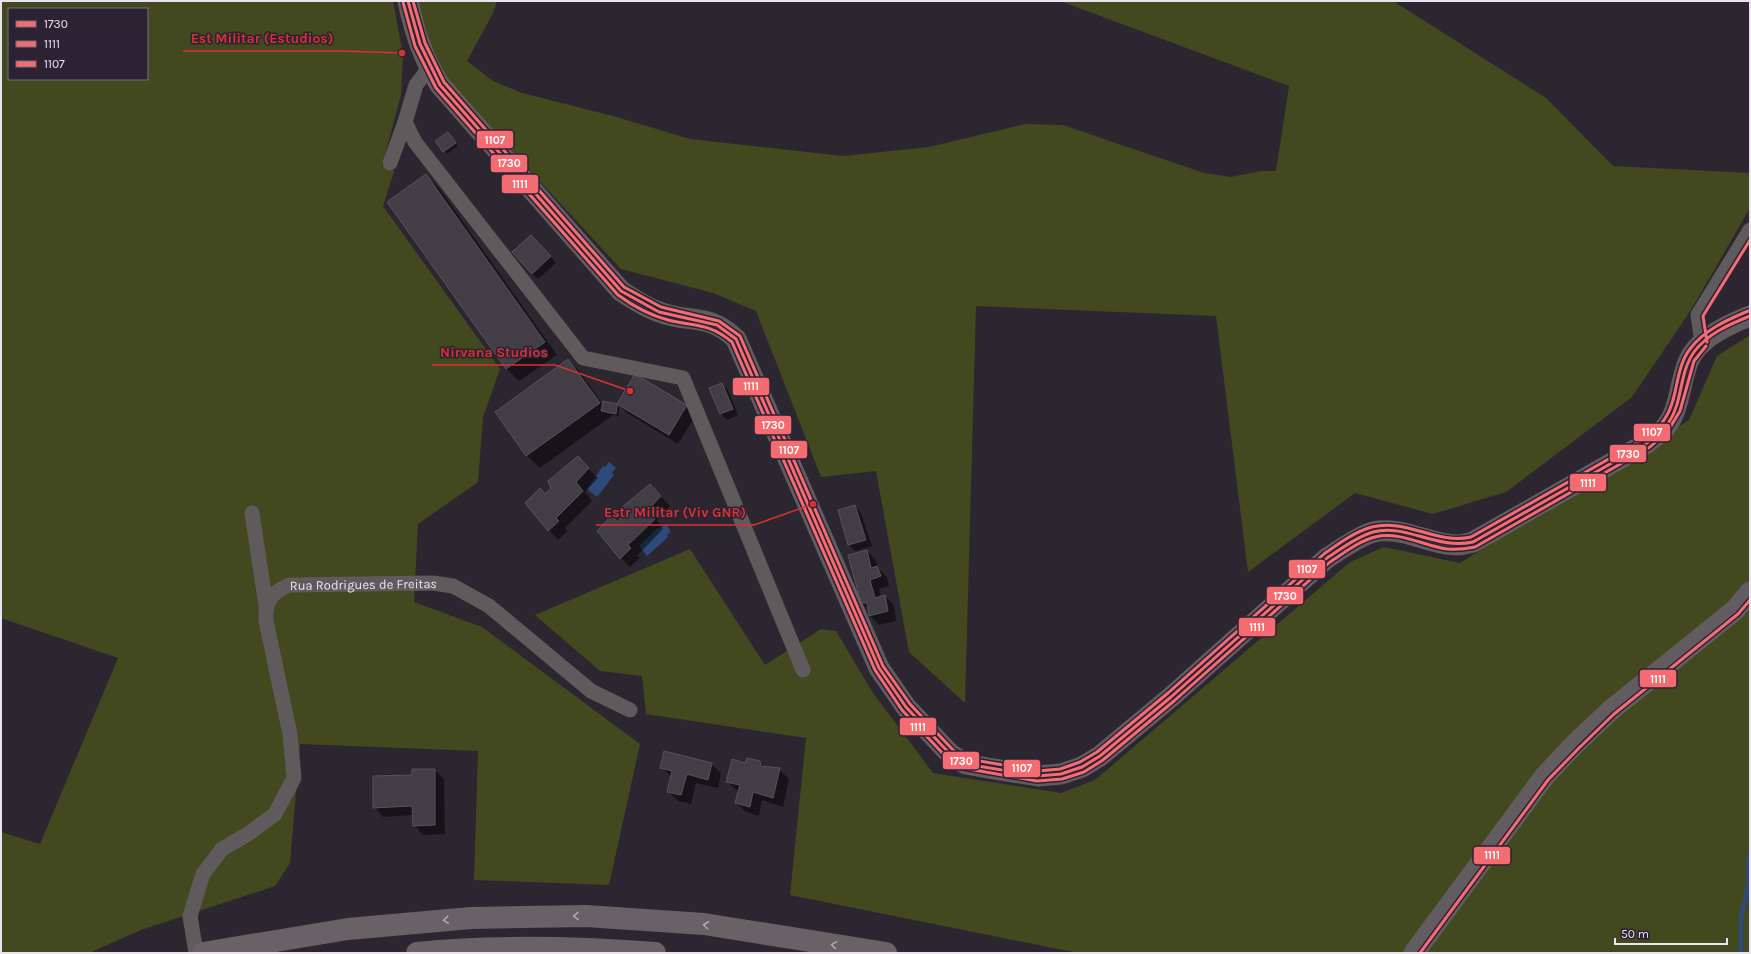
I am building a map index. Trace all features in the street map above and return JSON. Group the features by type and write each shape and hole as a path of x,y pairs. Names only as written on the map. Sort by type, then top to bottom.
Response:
{"highway":[{"path":"205,952 348,929 471,918 586,916 704,924 886,953"},
{"path":"417,953 469,948 584,947 655,953"}],"street":[{"path":"408,1 413,27 429,68 440,85 621,290 637,302 660,312 708,321 724,328 736,339 879,668 906,707 936,742 950,754 966,764 1038,776 1061,774 1082,767 1100,756 1159,707 1327,558 1353,541 1378,531 1405,533 1452,544 1473,542 1647,442 1664,428 1676,409 1689,359 1702,343 1734,322 1750,316"},
{"path":"390,163 405,122 416,85 429,68"},
{"path":"405,122 415,142 583,358 683,378 803,670"},
{"path":"1702,343 1698,315 1750,230"},
{"path":"205,952 190,916 203,874 222,849 248,834 275,814 294,778 290,734 269,639 266,606 252,513"},
{"name":"Rua Rodrigues de Freitas","path":"266,606 277,590 289,585 433,582 453,586 489,606 591,691 630,710"},
{"path":"1414,953 1544,777 1611,710 1735,610 1750,592"}],"green space":[{"path":"1,1 393,1 403,54 401,95 382,166 394,171 383,206 500,369 483,417 478,482 418,524 414,602 482,627 640,744 609,885 474,880 478,751 300,744 290,863 275,886 141,930 89,953 1,953 1,832 40,844 118,658 1,618"},
{"path":"417,1 497,1 493,13 467,61 493,81 522,93 613,116 690,139 843,156 929,147 1025,124 1063,125 1204,173 1231,177 1260,171 1276,171 1289,86 1060,1 1393,1 1546,98 1613,166 1750,173 1750,208 1691,310 1632,397 1506,492 1433,514 1355,493 1248,572 1216,316 976,306 965,703 909,652 876,471 821,477 756,311 713,293 621,269 457,92 436,64"},
{"path":"1750,335 1750,953 1078,953 790,895 806,738 646,714 642,676 600,671 535,615 690,549 765,665 821,629 836,631 873,693 933,773 1061,793 1095,780 1350,562 1384,547 1460,563 1689,420 1717,356"}],"water":[{"path":"609,462 616,468 612,473 614,475 597,497 587,489 603,466 605,467"},
{"path":"666,524 671,532 667,535 668,537 647,556 639,546 659,527 661,528"}],"building":[{"path":"448,132 456,143 443,152 435,141"},
{"path":"426,174 545,342 506,369 387,202"},
{"path":"531,235 551,256 532,274 512,252"},
{"path":"568,359 600,403 526,456 495,412"},
{"path":"635,374 687,405 669,435 617,404"},
{"path":"722,383 733,409 720,414 709,388"},
{"path":"603,401 617,404 616,414 601,411"},
{"path":"578,456 589,468 576,482 583,491 556,518 559,521 548,531 525,503 540,488 545,494 551,488 548,481"},
{"path":"650,484 661,496 648,510 655,519 628,545 631,548 620,559 597,531 612,515 617,522 623,516 620,509"},
{"path":"855,505 866,540 848,545 838,510"},
{"path":"867,550 871,568 877,566 881,576 870,580 875,598 885,595 888,611 869,616 867,603 861,603 848,555"},
{"path":"664,751 712,763 708,780 687,774 681,795 667,792 672,771 660,768"},
{"path":"747,758 760,761 761,766 780,768 773,798 753,792 750,807 735,803 740,785 726,782 732,759 745,763"},
{"path":"412,769 435,769 435,825 413,826 412,806 373,808 373,776 412,775"}],"waterway":[{"path":"1741,953 1741,918 1749,882 1748,863 1750,852"}],"transit line":[{"name":"1730","path":"408,1 420,44 440,85 621,291 659,312 717,325 736,339 879,668 906,707 950,754 966,764 1038,776 1061,774 1082,767 1100,756 1171,697 1327,558 1355,540 1367,534 1385,530 1409,533 1446,543 1473,542 1647,443 1665,428 1669,422 1677,405 1689,360 1694,352 1712,335 1727,326 1750,316"},
{"name":"1107","path":"413,1 425,43 444,82 624,287 661,307 719,321 740,336 883,666 910,704 953,750 968,759 1038,771 1060,769 1080,762 1097,752 1168,693 1324,554 1353,535 1365,529 1385,525 1409,528 1446,538 1471,537 1644,439 1660,426 1669,412 1681,366 1690,349 1709,331 1748,311"},
{"name":"1111","path":"403,2 415,46 436,88 618,295 654,316 708,328 716,331 732,342 875,670 902,710 947,758 963,768 1037,781 1062,779 1084,772 1103,760 1174,701 1330,562 1357,544 1375,537 1394,536 1447,549 1475,547 1650,447 1668,431 1680,411 1694,361 1706,346"},
{"name":"1111","path":"1707,342 1703,316 1750,240"},
{"name":"1111","path":"1420,953 1548,780 1614,714 1738,614 1750,600"}],"place":[{"name":"Est Militar (Estudios)","path":"402,53"},
{"name":"Nirvana Studios","path":"630,391"},
{"name":"Estr Militar (Viv GNR)","path":"813,504"}]}
